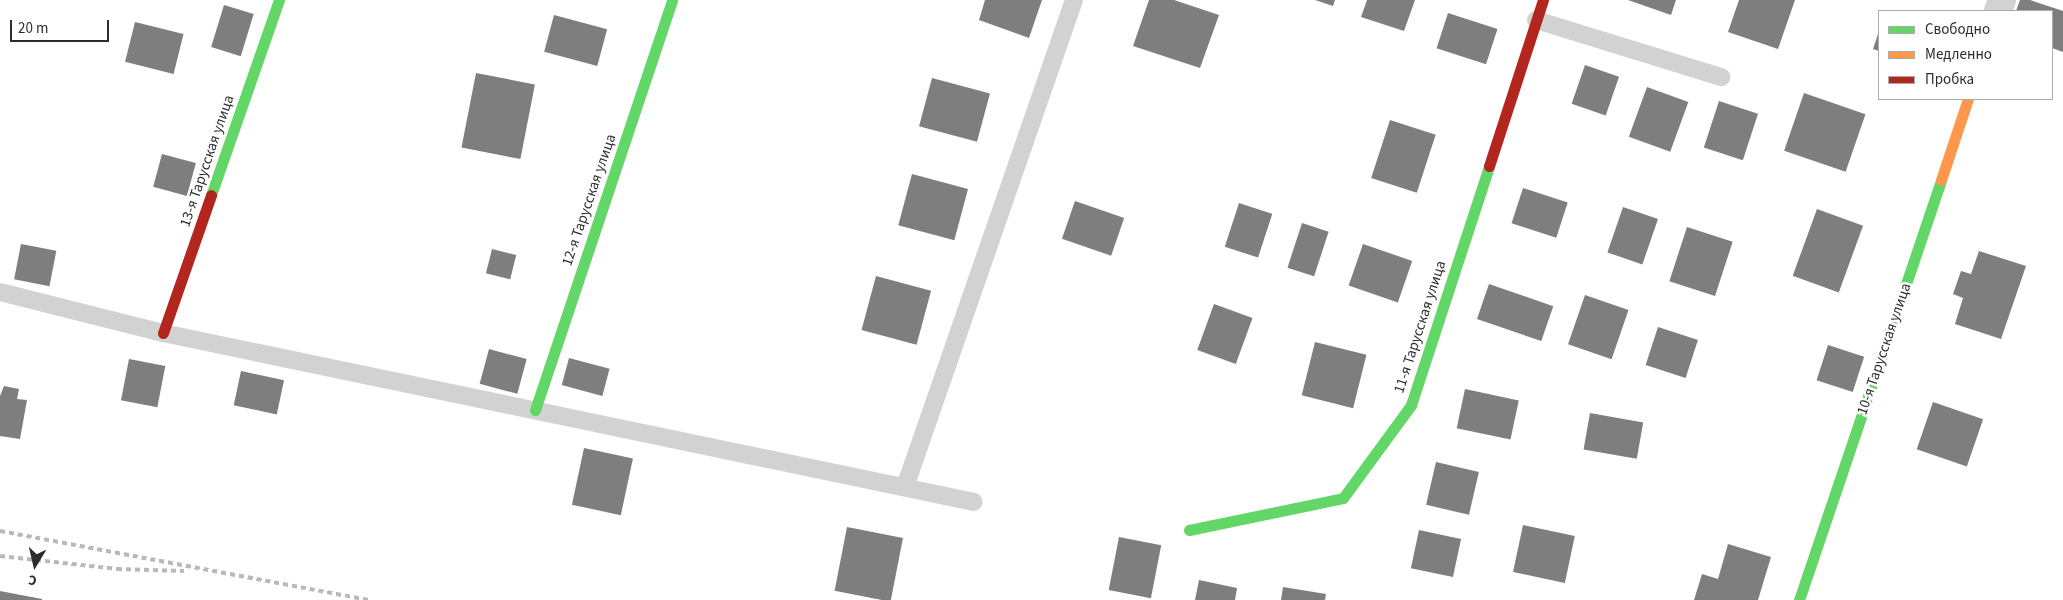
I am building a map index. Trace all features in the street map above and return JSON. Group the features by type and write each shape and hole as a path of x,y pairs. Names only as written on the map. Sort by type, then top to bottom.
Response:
{"street":[{"name":"13-я Тарусская улица","path":"163,333 279,0"},
{"name":"12-я Тарусская улица","path":"534,410 672,0"},
{"name":"11-я Тарусская улица","path":"1189,530 1343,498 1411,405 1543,0"},
{"name":"10-я Тарусская улица","path":"1799,600 1968,100"}],"lane":[{"path":"905,487 1074,0"},
{"path":"1536,20 1721,77"},
{"path":"0,292 163,333 974,502"}],"building":[{"path":"985,0 1042,0 1029,38 979,20"},
{"path":"1149,0 1174,0 1219,15 1200,68 1133,46"},
{"path":"1315,0 1335,0 1333,6"},
{"path":"1367,0 1415,0 1404,31 1361,17"},
{"path":"1628,0 1676,0 1671,15"},
{"path":"1739,0 1795,0 1778,49 1728,32"},
{"path":"2020,0 2030,0 2063,11 2063,52 2053,48 2053,10 2016,10"},
{"path":"224,5 254,14 241,56 211,47"},
{"path":"1448,13 1497,29 1486,64 1437,48"},
{"path":"554,15 607,29 597,66 544,52"},
{"path":"135,22 184,34 174,74 125,62"},
{"path":"1878,34 1878,51 1873,49"},
{"path":"1585,65 1619,77 1606,115 1572,104"},
{"path":"476,73 535,84 520,159 461,148"},
{"path":"932,78 990,94 977,142 919,126"},
{"path":"1647,87 1688,102 1670,152 1629,137"},
{"path":"1804,93 1865,114 1846,172 1784,151"},
{"path":"1719,101 1758,114 1743,160 1704,148"},
{"path":"1390,120 1436,135 1417,193 1371,178"},
{"path":"162,154 196,163 187,196 153,187"},
{"path":"912,174 968,189 954,240 898,225"},
{"path":"1523,188 1568,203 1556,238 1512,223"},
{"path":"1075,201 1124,218 1111,256 1062,239"},
{"path":"1239,203 1272,214 1258,258 1225,247"},
{"path":"1623,207 1658,219 1642,264 1607,252"},
{"path":"1817,209 1863,226 1839,292 1793,276"},
{"path":"1302,223 1329,232 1314,276 1287,268"},
{"path":"1687,227 1733,242 1715,296 1669,281"},
{"path":"21,244 56,251 49,286 14,279"},
{"path":"1363,244 1412,261 1398,303 1349,286"},
{"path":"492,249 516,255 510,279 486,273"},
{"path":"1979,251 2026,266 2001,339 1955,324 1963,298 1953,294 1961,271 1971,274"},
{"path":"876,276 931,291 917,345 862,330"},
{"path":"1489,284 1553,306 1541,341 1477,319"},
{"path":"1585,295 1628,310 1612,359 1568,344"},
{"path":"1214,304 1253,318 1236,364 1197,350"},
{"path":"1658,327 1698,340 1686,378 1646,365"},
{"path":"1315,342 1366,355 1353,408 1302,395"},
{"path":"1828,345 1864,357 1853,392 1817,380"},
{"path":"489,349 527,359 517,394 480,384"},
{"path":"569,358 610,369 602,396 562,385"},
{"path":"129,359 165,366 157,407 121,400"},
{"path":"241,371 284,380 277,414 234,405"},
{"path":"4,386 19,389 17,399 27,400 20,439 0,436 0,396"},
{"path":"1465,389 1519,400 1510,440 1457,428"},
{"path":"1933,402 1983,419 1967,467 1917,449"},
{"path":"1590,413 1643,422 1637,459 1584,449"},
{"path":"584,448 633,458 621,515 572,505"},
{"path":"1436,462 1479,472 1469,515 1426,505"},
{"path":"1523,525 1575,536 1565,583 1513,572"},
{"path":"847,527 903,538 891,600 835,591"},
{"path":"1419,530 1461,539 1453,577 1411,568"},
{"path":"1119,537 1161,545 1151,598 1109,590"},
{"path":"1728,544 1771,557 1758,600 1694,600 1702,574 1718,579"},
{"path":"1199,580 1237,588 1235,600 1195,600"},
{"path":"1283,587 1326,594 1325,600 1281,600"},
{"path":"0,591 42,599 42,600 0,600"}],"railway":[{"path":"0,531 369,600"},
{"path":"0,556 117,569 184,571"}],"traffic: fast":[{"path":"211,195 279,0"},
{"path":"535,410 672,0"},
{"path":"1189,530 1343,498 1411,405 1489,166"},
{"path":"1799,600 1941,180"}],"traffic: slow":[{"path":"1941,180 1968,100"}],"traffic: jam":[{"path":"1489,166 1543,0"},
{"path":"163,333 211,195"}]}
